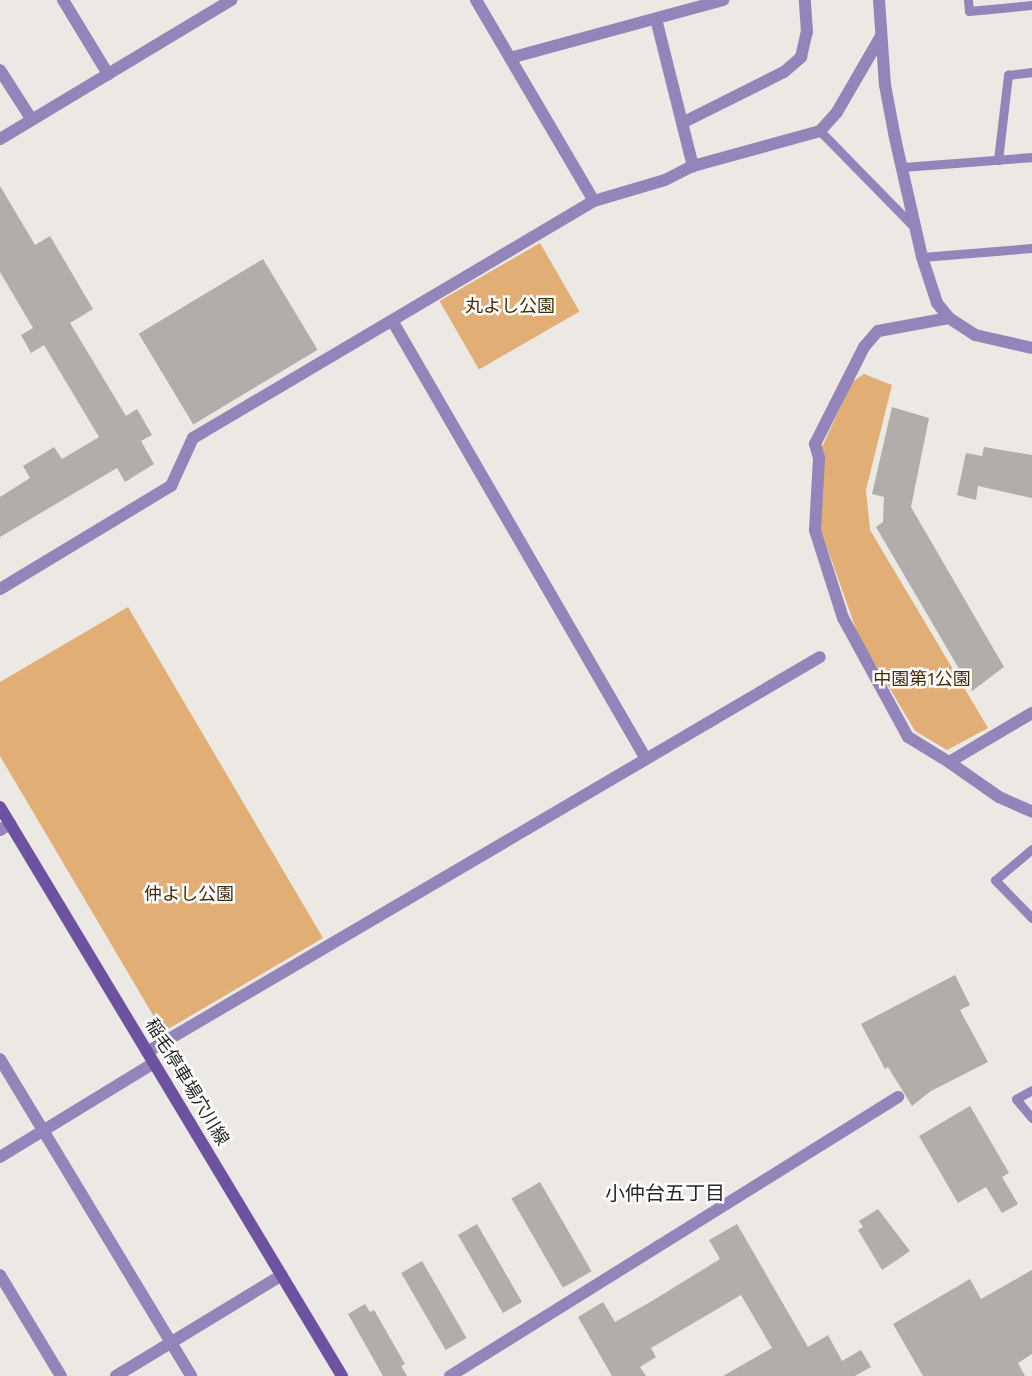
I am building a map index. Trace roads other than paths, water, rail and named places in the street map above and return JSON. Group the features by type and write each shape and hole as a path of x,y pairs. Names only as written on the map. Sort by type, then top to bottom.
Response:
{"main road":[{"name":"稲毛停車場穴川線","path":"0,807 5,827 150,1057 342,1376"}],"street":[{"path":"63,0 108,74"},
{"path":"476,0 594,201"},
{"path":"510,58 723,0"},
{"path":"682,123 784,72 801,57 807,32 805,0"},
{"path":"879,0 885,84 922,257 937,303 949,318 975,335 1032,348"},
{"path":"0,140 224,2"},
{"path":"656,19 693,166"},
{"path":"0,589 171,486 193,438 393,322 594,201 665,180 693,166 820,131 837,112 881,36"},
{"path":"0,70 32,120"},
{"path":"949,318 878,331 864,347 815,444 819,458 815,530 843,618 908,737 999,797 1032,813"},
{"path":"393,322 646,759"},
{"path":"0,1157 44,1131 150,1057 820,657"},
{"path":"949,762 1032,713"},
{"path":"0,1059 191,1376"},
{"path":"450,1376 898,1098"},
{"path":"0,1275 61,1376"},
{"path":"116,1376 282,1275"}],"lane":[{"path":"968,0 969,11 1032,5"},
{"path":"998,160 1008,75 1032,72"},
{"path":"820,131 916,229"},
{"path":"903,167 1032,157"},
{"path":"922,257 1032,248"},
{"path":"1032,849 994,880 1032,918"},
{"path":"1032,1090 1016,1099 1032,1118"}],"district":[{"name":"小仲台五丁目","path":"665,1193"}],"park label":[{"name":"丸よし公園","path":"510,306"},
{"name":"中園第1公園","path":"922,679"},
{"name":"仲よし公園","path":"189,894"}]}
